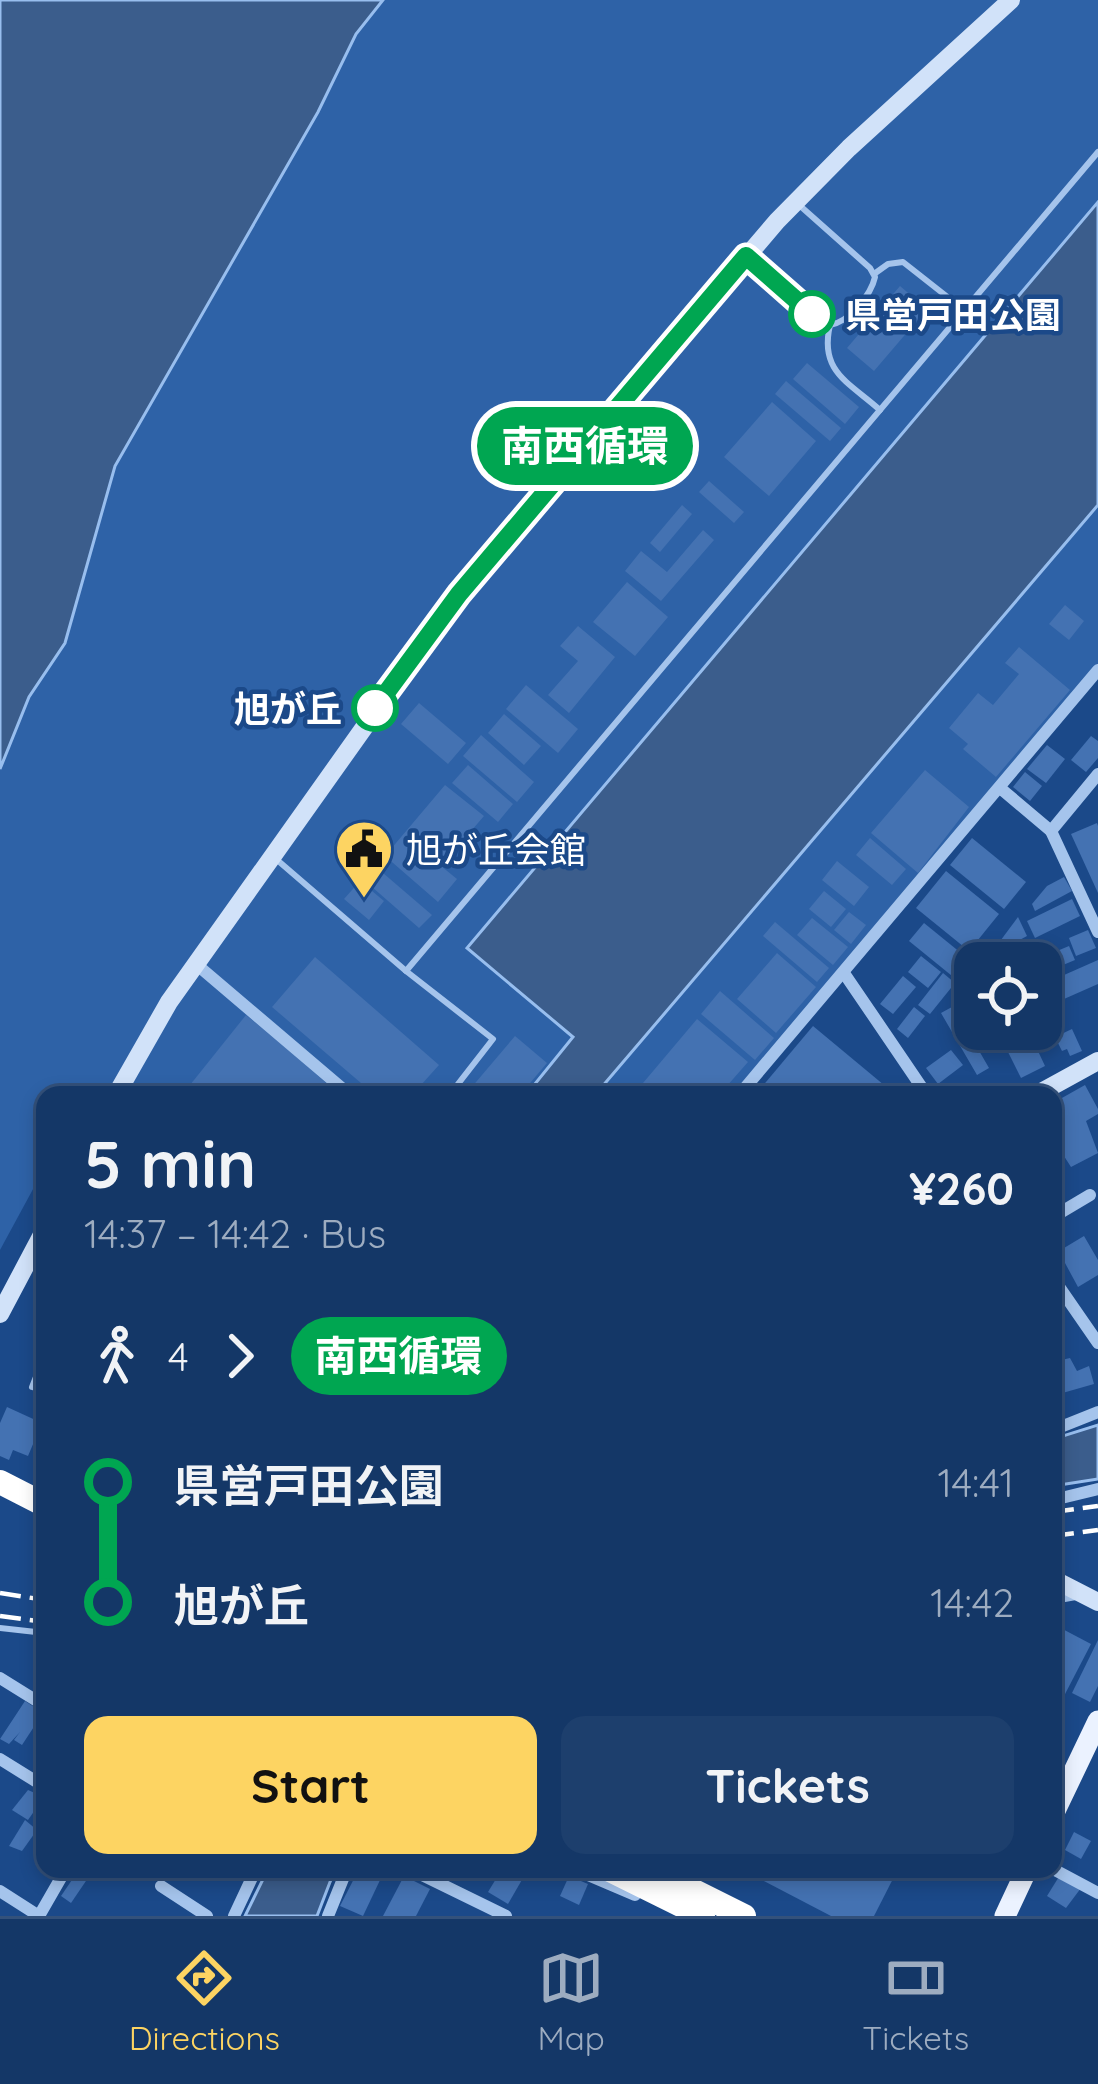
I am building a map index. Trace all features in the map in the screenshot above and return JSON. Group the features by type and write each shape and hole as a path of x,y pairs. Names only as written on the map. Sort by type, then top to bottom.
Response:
{"highway":[{"path":"0,1482 36,1500"},
{"path":"0,1501 36,1519"},
{"path":"670,1884 703,1916"},
{"path":"670,1884 744,1916"}],"main road":[{"path":"1062,1796 1098,1721"},
{"path":"1005,1916 1023,1878"}],"street":[{"path":"121,1086 196,964 459,594 795,202 1011,0"},
{"path":"747,1086 1098,670"},
{"path":"1051,831 1098,774"},
{"path":"1000,788 1051,831 1098,932"},
{"path":"196,964 339,1086"},
{"path":"844,973 921,1086"},
{"path":"1052,1086 1098,1061"},
{"path":"1062,1212 1090,1196"},
{"path":"0,1315 36,1246"},
{"path":"1062,1291 1098,1343"},
{"path":"1062,1426 1098,1412"},
{"path":"1062,1498 1098,1489"},
{"path":"1062,1584 1089,1598"},
{"path":"0,1678 36,1700"},
{"path":"0,1760 36,1782"},
{"path":"1062,1874 1098,1893"},
{"path":"0,1891 39,1916 61,1878"},
{"path":"234,1916 252,1878"},
{"path":"328,1916 343,1878"},
{"path":"432,1878 506,1916"},
{"path":"595,1878 640,1897 670,1884"},
{"path":"161,1886 207,1916"}],"lane":[{"path":"406,970 1098,152"},
{"path":"795,202 874,274"},
{"path":"746,256 830,326"},
{"path":"830,326 844,321 872,288 874,274 888,263 903,262 964,310"},
{"path":"830,326 829,364 880,410"},
{"path":"272,855 493,1039 458,1086"},
{"path":"0,1628 36,1633"}],"shaded area":[{"path":"0,0 383,0 356,34 318,112 115,466 65,643 29,697 0,769"},
{"path":"217,0 1098,0 1098,670 747,1086 36,1086 36,1184 0,1250 0,320"},
{"path":"1098,202 1098,505 603,1086 533,1086 573,1037 467,948"},
{"path":"1098,1425 1098,1479 1062,1485 1062,1436"},
{"path":"264,1878 332,1878 317,1916 245,1916"}],"building":[{"path":"900,286 927,309 874,371 847,348"},
{"path":"807,363 859,407 845,424 793,379"},
{"path":"786,381 841,428 830,441 775,394"},
{"path":"772,402 816,441 769,496 724,457"},
{"path":"709,481 744,512 734,523 699,492"},
{"path":"682,505 692,514 660,552 650,543"},
{"path":"703,530 714,540 661,601 625,571 641,551 667,572"},
{"path":"627,582 668,617 635,656 593,622"},
{"path":"1065,605 1084,621 1069,640 1049,624"},
{"path":"578,626 615,657 569,713 548,695 578,661 560,646"},
{"path":"1019,647 1070,690 996,777 963,749 968,744 949,728 978,693 993,705 1019,674 1005,663"},
{"path":"526,685 578,729 558,753 506,709"},
{"path":"419,703 466,743 448,764 401,724"},
{"path":"504,714 541,746 524,765 488,733"},
{"path":"481,735 534,782 517,802 463,756"},
{"path":"1091,736 1098,741 1098,758 1086,772 1071,760"},
{"path":"1047,745 1065,759 1046,783 1027,769"},
{"path":"468,765 513,804 498,822 452,783"},
{"path":"925,770 969,807 918,873 871,833"},
{"path":"1025,772 1042,786 1030,801 1013,787"},
{"path":"445,785 484,816 441,866 457,879 438,902 385,856"},
{"path":"1098,826 1098,893 1071,834"},
{"path":"870,838 906,869 892,885 856,855"},
{"path":"972,838 1026,882 1004,909 950,865"},
{"path":"837,861 869,887 854,906 822,880"},
{"path":"376,867 432,915 419,928 364,880"},
{"path":"946,871 999,914 976,942 958,942 916,908"},
{"path":"1064,877 1072,891 1035,911 1032,904 1047,886"},
{"name":"旭が丘会館","path":"360,881 384,901 369,920 344,899"},
{"path":"824,891 846,909 831,927 809,909"},
{"path":"1072,899 1080,916 1035,938 1027,921"},
{"path":"849,912 866,925 851,944 834,930"},
{"path":"1018,917 1027,936 999,942"},
{"path":"812,918 848,947 833,965 797,935"},
{"path":"775,922 829,968 817,982 763,936"},
{"path":"924,923 954,947 954,978 909,941"},
{"path":"1088,930 1096,948 1076,956 1069,938"},
{"path":"1069,946 1075,960 1062,965 1062,949"},
{"path":"777,953 816,987 776,1033 737,999"},
{"path":"921,956 941,972 928,988 908,972"},
{"path":"315,957 439,1065 420,1086 364,1086 272,1007"},
{"path":"1098,960 1098,984 1064,999 1062,976"},
{"path":"943,973 954,982 930,1014 918,1005"},
{"path":"903,976 916,987 893,1014 880,1004"},
{"path":"720,991 774,1038 755,1060 701,1014"},
{"path":"954,1006 954,1035 941,1013"},
{"path":"914,1007 925,1016 908,1038 897,1029"},
{"path":"246,1015 329,1086 189,1086"},
{"path":"697,1019 748,1062 727,1086 643,1083"},
{"path":"813,1026 885,1086 763,1086"},
{"path":"1072,1029 1082,1051 1070,1056 1067,1049 1062,1051 1062,1034"},
{"path":"515,1036 547,1063 528,1086 473,1086"},
{"path":"951,1050 963,1065 938,1084 926,1068"},
{"path":"962,1050 979,1050 989,1068 977,1075"},
{"path":"1007,1050 1038,1050 1045,1066 1021,1078"},
{"path":"1085,1085 1098,1109 1086,1121 1098,1153 1071,1167 1062,1153 1062,1098"},
{"path":"1084,1236 1098,1260 1098,1275 1078,1287 1062,1265 1062,1249"},
{"path":"1070,1358 1077,1371 1089,1366 1094,1384 1062,1393 1062,1360"},
{"path":"7,1407 36,1420 36,1437 28,1456 13,1450 9,1460 0,1456 0,1423"},
{"path":"1062,1629 1091,1644 1062,1695"},
{"path":"1098,1640 1098,1686 1090,1702 1072,1693"},
{"path":"25,1701 36,1708 36,1724 22,1745 14,1740 20,1732 9,1744 0,1739"},
{"path":"28,1790 36,1794 36,1808 28,1820 12,1810"},
{"path":"25,1820 36,1829 22,1851 9,1846"},
{"path":"1074,1832 1091,1841 1081,1859 1065,1850"},
{"path":"1062,1876 1081,1888 1066,1908 1047,1896"},
{"path":"73,1878 88,1878 71,1903 61,1896"},
{"path":"354,1878 381,1878 363,1916 340,1906"},
{"path":"403,1878 430,1889 416,1916 383,1916"},
{"path":"497,1878 523,1878 508,1904 488,1892"},
{"path":"568,1878 588,1884 579,1905 560,1896"},
{"path":"758,1878 893,1878 874,1916 831,1916"}],"railway":[{"path":"1062,1511 1098,1506"},
{"path":"1062,1535 1098,1530"},
{"path":"0,1593 36,1599"},
{"path":"0,1616 36,1621"}],"bus line":[{"name":"南西循環","path":"375,708 459,594 746,256 812,314"}],"place":[{"name":"県営戸田公園","path":"812,314"},
{"name":"旭が丘","path":"375,708"},
{"name":"旭が丘会館","path":"364,900"}]}
